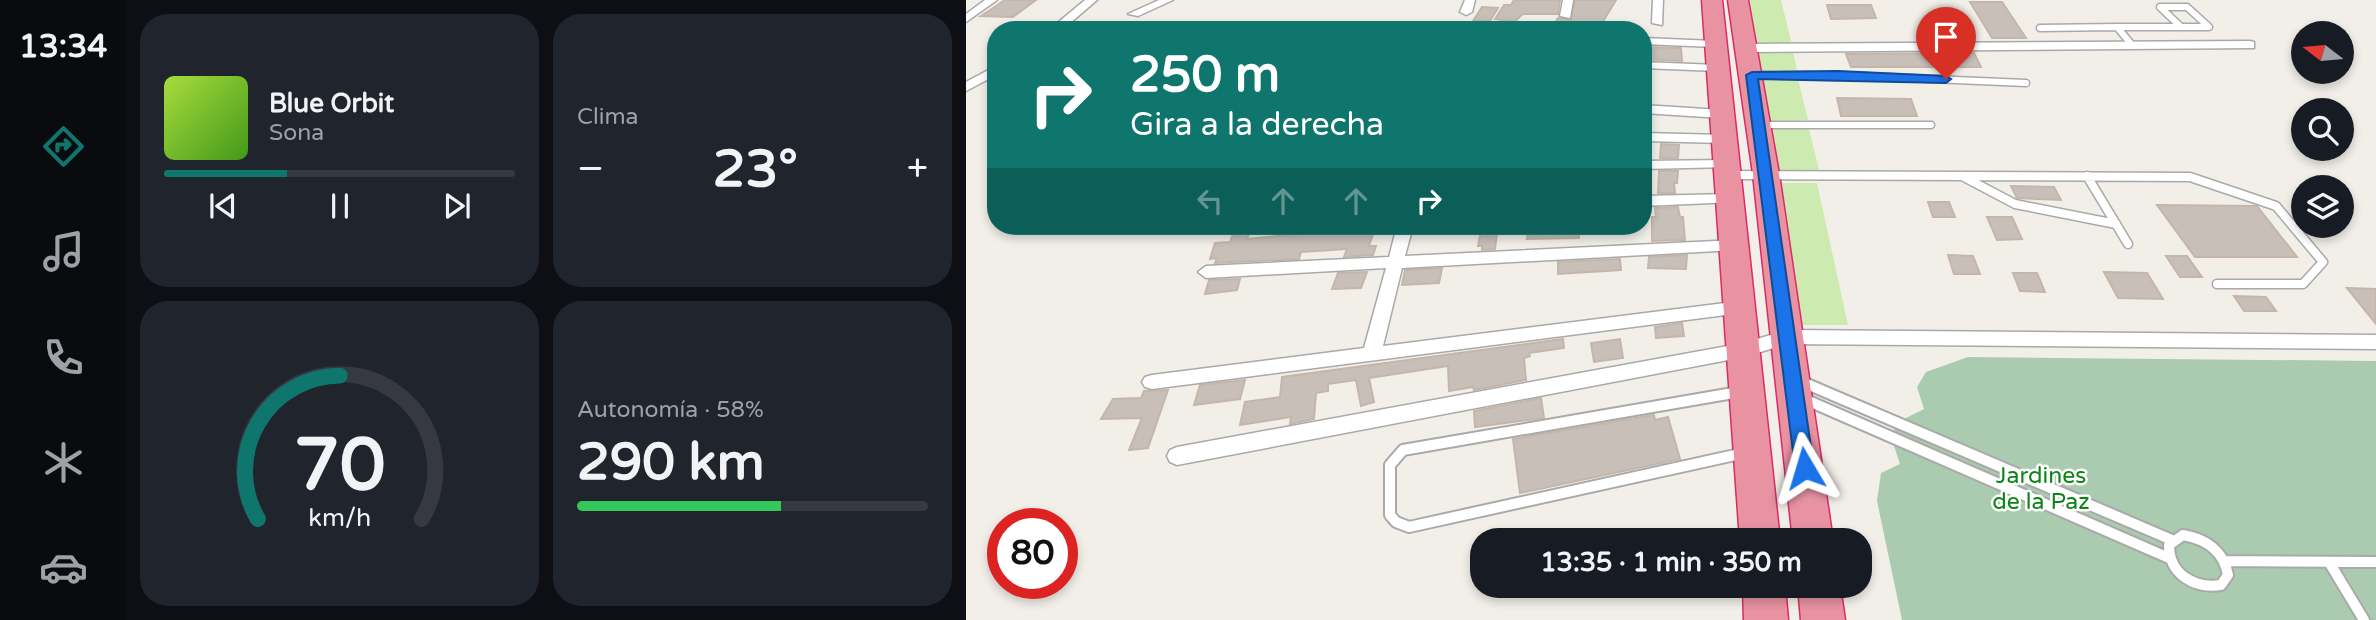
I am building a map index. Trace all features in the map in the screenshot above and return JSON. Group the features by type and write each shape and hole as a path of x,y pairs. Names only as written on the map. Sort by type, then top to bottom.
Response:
{"highway":[{"path":"1712,0 1759,528"},
{"path":"1738,0 1766,174 1812,528"},
{"path":"1764,598 1766,620"},
{"path":"1820,598 1823,620"}],"street":[{"path":"966,19 992,0"},
{"path":"1066,21 1092,0"},
{"path":"1134,14 1167,0"},
{"path":"1466,12 1470,0"},
{"path":"1566,16 1568,0"},
{"path":"1658,0 1658,23"},
{"path":"1750,62 2132,45 2250,45"},
{"path":"966,87 987,75"},
{"path":"1652,114 1726,158"},
{"path":"1652,139 1726,158"},
{"path":"1652,164 1726,158"},
{"path":"1652,196 1726,158"},
{"path":"1371,353 1403,235"},
{"path":"1206,272 1735,245"},
{"path":"1152,382 1741,307"},
{"path":"1177,456 1744,350 1787,337 2376,342"}],"lane":[{"path":"2039,28 2209,27 2187,7 2160,7 2181,27"},
{"path":"2117,27 2132,45"},
{"path":"1652,43 1716,56"},
{"path":"1652,64 1716,56"},
{"path":"1750,62 1838,75 2026,83"},
{"path":"1758,125 1931,125"},
{"path":"1726,158 1766,174 2190,177 2276,206 2323,262 2304,284 2217,284"},
{"path":"1960,176 2015,204 2116,224"},
{"path":"2087,176 2128,244"},
{"path":"1794,387 2172,540 2183,536 2199,538 2214,547 2225,561 2228,575 2225,581 2221,585 2205,587 2180,573 2169,558 2168,551 2172,540"},
{"path":"1794,387 2169,558"},
{"path":"1747,391 1403,450 1390,465 1390,515 1396,522 1409,527 1752,451"},
{"path":"2225,561 2376,562"},
{"path":"2329,562 2364,620"}],"green space":[{"path":"1750,0 1781,0 1792,45 1757,45"},
{"path":"1758,51 1793,51 1797,71 1761,71"},
{"path":"1798,79 1808,120 1769,121 1761,80"},
{"path":"1770,129 1809,129 1819,170 1776,170"},
{"path":"1774,183 1817,183 1848,325 1797,325"},
{"name":"Jardines de la Paz","path":"1968,357 2376,361 2376,620 1902,620 1877,501 1881,473 1900,464 1891,437 1898,422 1924,409 1917,387 1926,372"}],"building":[{"path":"1005,0 1036,0 1013,17 981,16"},
{"path":"1514,0 1560,0 1558,14 1523,14 1515,21 1495,19 1504,5 1511,5"},
{"path":"1575,0 1616,0 1603,21 1556,21 1558,18 1571,20"},
{"path":"1970,2 2002,2 2026,38 1992,38"},
{"path":"1827,5 1871,5 1876,18 1831,19"},
{"path":"1482,7 1498,8 1490,21 1473,21"},
{"path":"1652,47 1681,48 1682,61 1652,59"},
{"path":"1974,53 1981,67 1851,67 1846,54"},
{"path":"1837,98 1911,99 1917,116 1841,116"},
{"path":"1661,144 1679,145 1678,158 1660,158"},
{"path":"1659,171 1678,171 1677,183 1674,183 1675,193 1658,193"},
{"path":"2011,186 2054,187 2061,200 2017,198"},
{"path":"1928,202 1949,202 1955,217 1933,217"},
{"path":"2157,205 2257,206 2297,257 2195,257"},
{"path":"1678,207 1680,217 1683,217 1685,240 1652,241 1652,217 1656,217 1655,208"},
{"path":"1987,217 2012,217 2022,239 1997,240"},
{"path":"1233,235 1249,235 1247,239 1288,235 1373,235 1369,246 1376,246 1373,255 1344,257 1347,249 1301,252 1299,259 1215,263 1217,258 1210,259 1215,243 1230,242"},
{"path":"1480,235 1497,235 1495,249 1482,250 1482,246 1478,246"},
{"path":"1528,235 1579,235 1579,238 1527,239"},
{"path":"1687,255 1686,269 1648,268 1649,257"},
{"path":"1948,255 1973,256 1980,274 1954,274"},
{"path":"2166,256 2187,256 2202,277 2180,277"},
{"path":"1620,259 1621,270 1558,274 1558,262"},
{"path":"1442,268 1439,283 1402,285 1405,270"},
{"path":"1367,272 1361,288 1332,289 1338,273"},
{"path":"2104,272 2147,273 2163,299 2118,298"},
{"path":"2013,273 2037,273 2045,292 2020,291"},
{"path":"1240,279 1237,290 1205,294 1209,280"},
{"path":"2347,288 2376,289 2376,324"},
{"path":"2234,296 2266,297 2276,311 2244,311"},
{"path":"1682,323 1684,336 1656,338 1655,327"},
{"path":"1563,339 1564,348 1529,353 1530,356 1524,358 1526,380 1474,390 1473,387 1449,391 1448,366 1369,378 1374,402 1361,406 1356,380 1328,384 1328,391 1316,393 1314,419 1290,424 1291,417 1240,425 1245,402 1280,397 1282,377"},
{"path":"1620,339 1623,358 1594,362 1591,343"},
{"path":"1245,380 1240,399 1194,405 1200,385"},
{"path":"1168,390 1148,448 1129,450 1142,418 1101,419 1113,399 1141,398 1144,391"},
{"path":"1541,398 1544,418 1475,427 1474,411"},
{"path":"1654,415 1655,420 1668,417 1680,459 1520,493 1513,439"}],"route":[{"path":"1805,468 1752,75 1946,79"}]}
